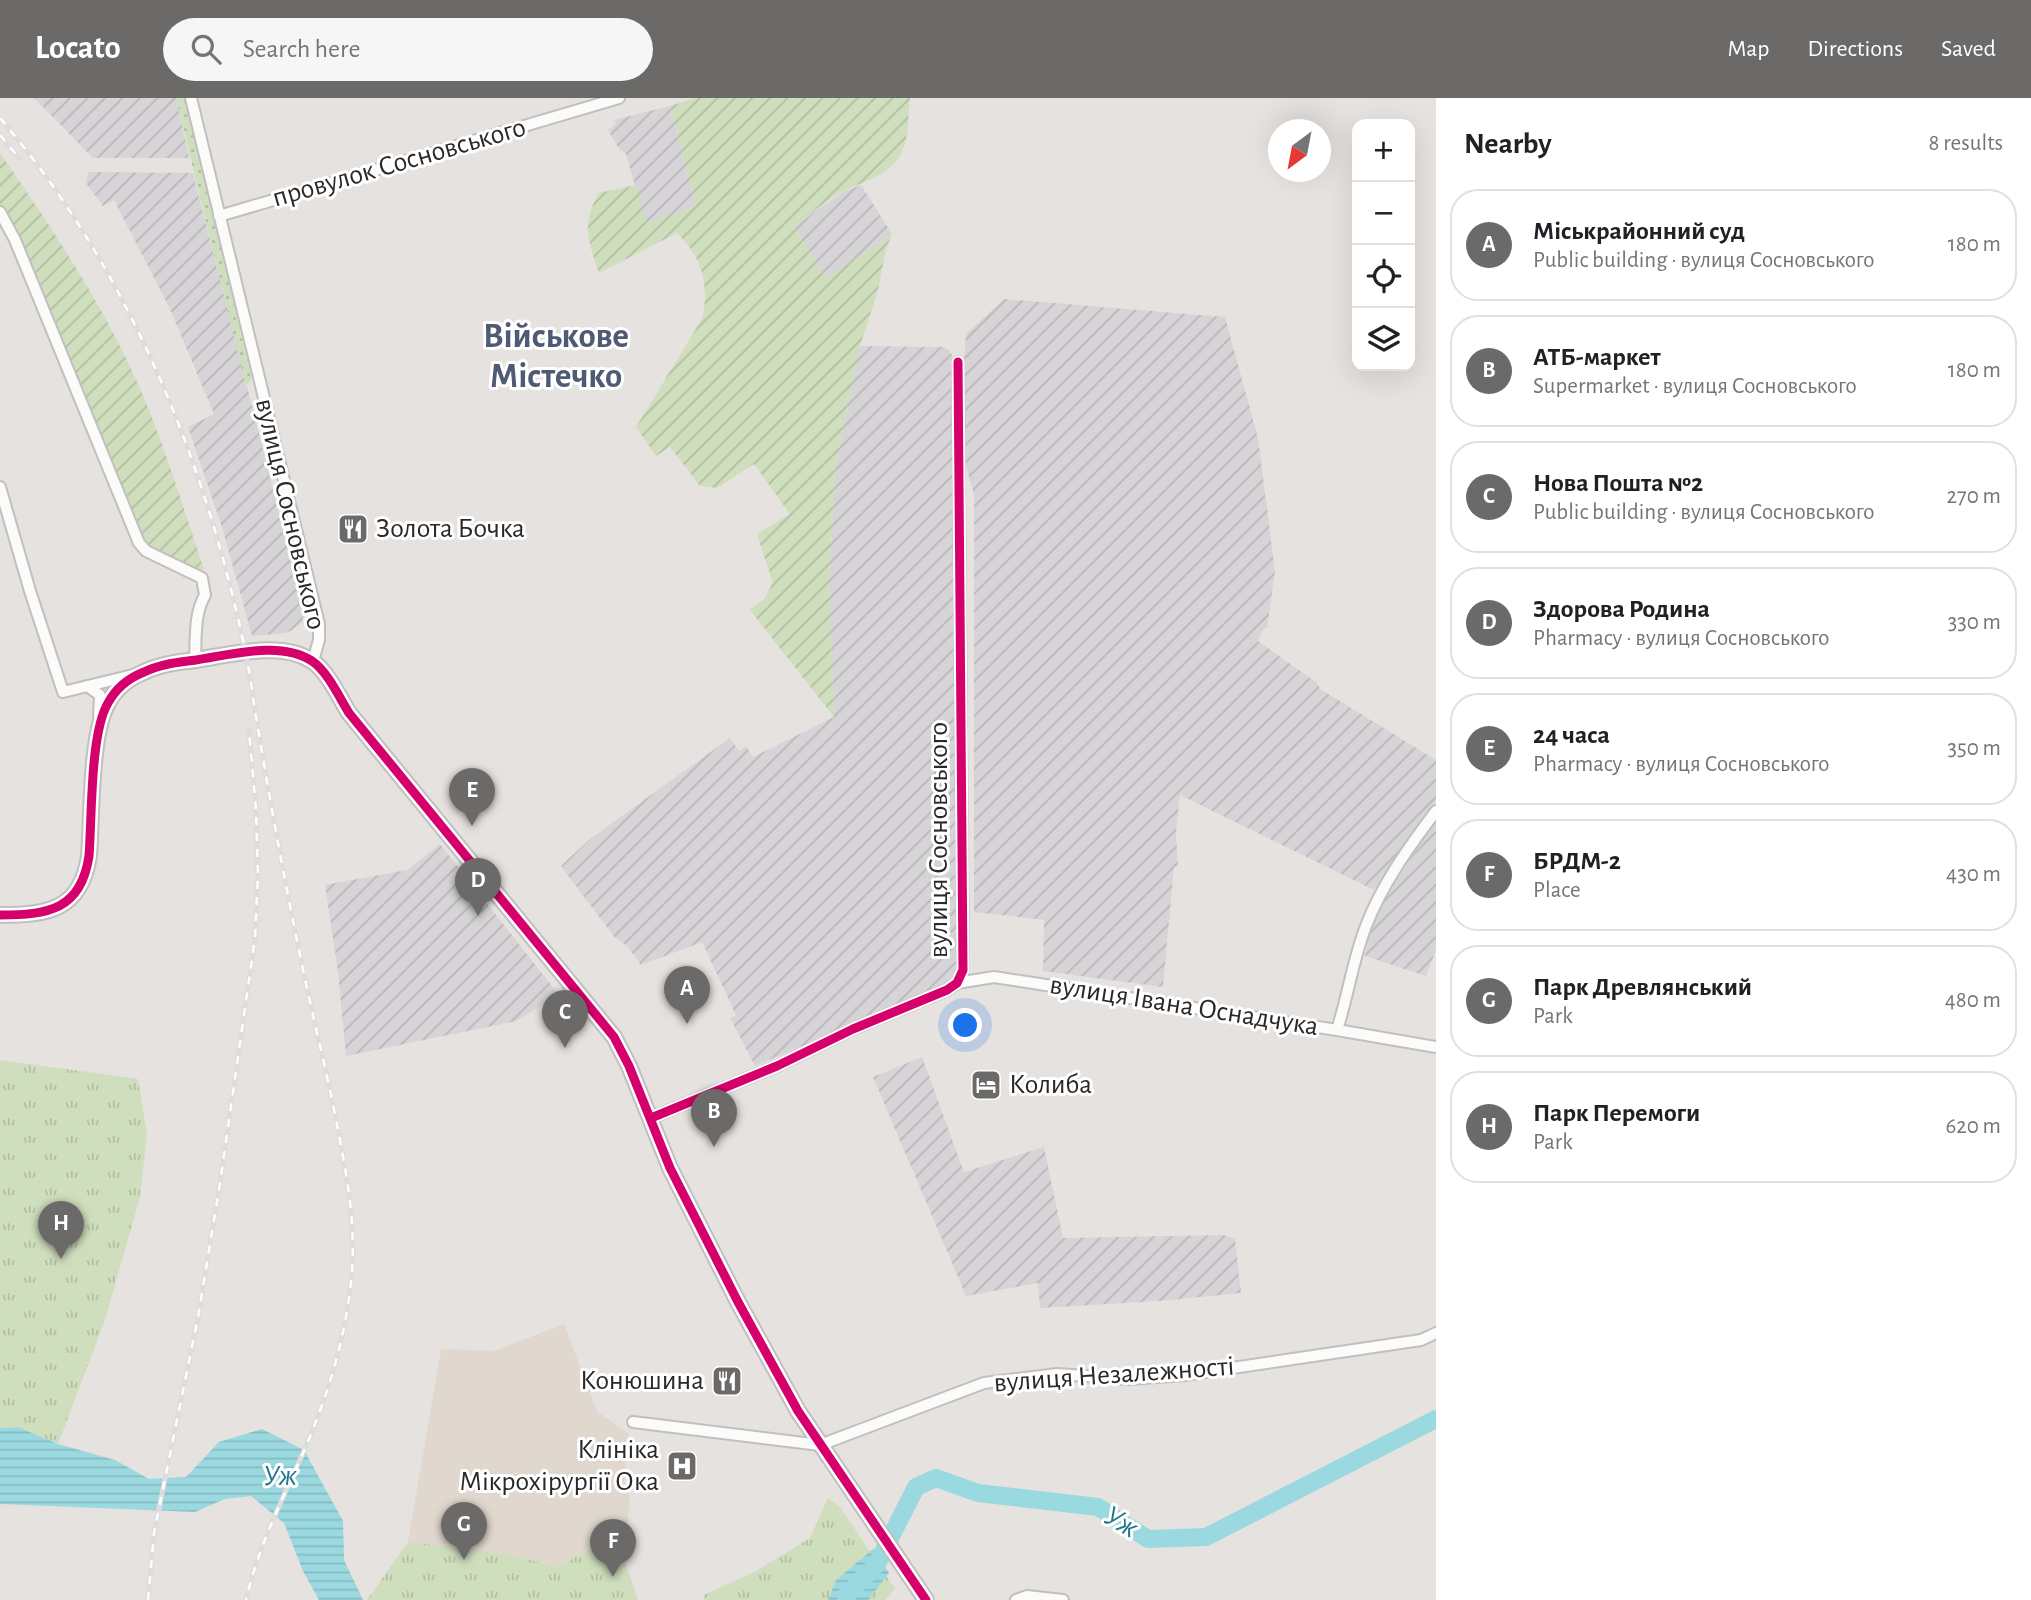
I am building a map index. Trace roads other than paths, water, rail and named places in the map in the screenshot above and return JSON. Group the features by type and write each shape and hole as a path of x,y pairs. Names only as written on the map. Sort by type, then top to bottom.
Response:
{"street":[{"name":"вулиця Сосновського","path":"191,98 318,624 319,640 313,661 349,713 614,1037 629,1066 670,1168 738,1302 798,1411 926,1600"},
{"name":"провулок Сосновського","path":"219,216 619,98"},
{"path":"0,212 15,240 138,542 146,551 202,578 205,595 197,617 195,660"},
{"name":"вулиця Сосновського","path":"651,1118 777,1066 853,1029 935,995 957,983 963,970 958,362"},
{"path":"0,487 63,692 172,662 237,652 295,653 313,661"},
{"path":"99,725 113,695 127,681 142,672"},
{"path":"0,915 51,911 79,890 87,874 100,695 87,686"},
{"name":"вулиця Івана Оснадчука","path":"957,983 994,977 1337,1030 1348,998 1365,928 1380,893 1436,811"},
{"path":"1337,1030 1436,1047"},
{"name":"вулиця Незалежності","path":"633,1422 820,1445 984,1383 1057,1374 1129,1379 1185,1375 1421,1339 1436,1334"},
{"path":"1016,1600 1027,1596 1063,1600"}],"water":[{"name":"Уж","path":"18,1427 58,1444 115,1460 149,1479 186,1477 219,1442 262,1429 304,1450 343,1521 344,1560 363,1600 319,1600 303,1571 284,1523 251,1496 225,1499 195,1512 0,1504 0,1428"},
{"path":"873,1549 889,1573 868,1600 828,1600 836,1580"}],"waterway":[{"name":"Уж","path":"846,1600 846,1596 877,1564 916,1487 936,1478 978,1493 1098,1507 1148,1539 1206,1537 1436,1419"}],"railway":[{"path":"0,118 46,176 87,238 123,302 156,369 184,437 208,507 247,660 287,891 347,1177 353,1255 341,1341 320,1409 278,1507 246,1600"},
{"path":"0,135 20,159"},
{"path":"148,1600 154,1533 198,1317 255,938 258,875 249,731"}],"place":[{"name":"Золота Бочка","path":"353,529"},
{"name":"24 часа","path":"472,826"},
{"name":"Здорова Родина","path":"478,916"},
{"name":"Міськрайонний суд","path":"687,1024"},
{"name":"Нова Пошта №2","path":"565,1048"},
{"name":"Колиба","path":"986,1085"},
{"name":"АТБ-маркет","path":"714,1147"},
{"name":"Парк Перемоги","path":"61,1259"},
{"name":"Конюшина","path":"727,1381"},
{"name":"Клініка Мікрохірургії Ока","path":"682,1466"},
{"name":"Парк Древлянський","path":"464,1560"},
{"name":"БРДМ-2","path":"613,1577"}],"district":[{"name":"Військове Містечко","path":"556,356"}]}
